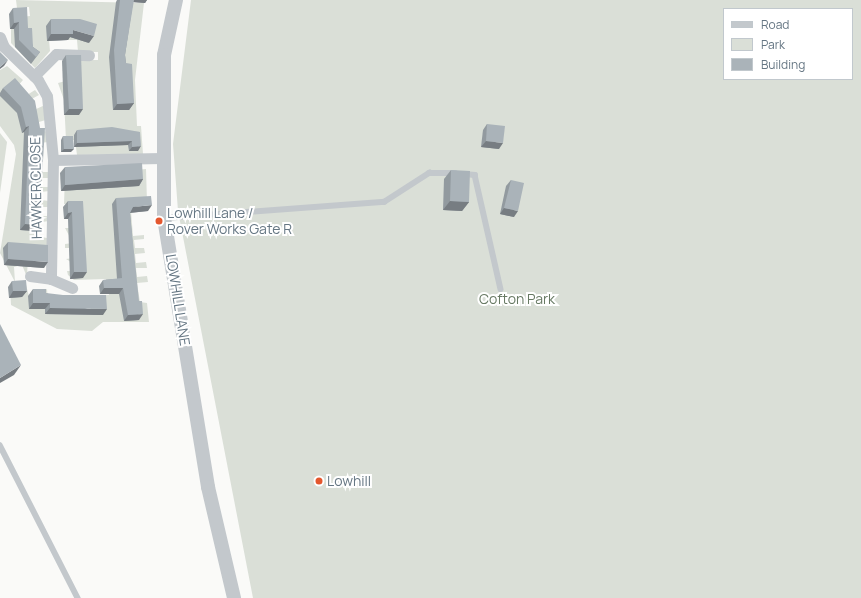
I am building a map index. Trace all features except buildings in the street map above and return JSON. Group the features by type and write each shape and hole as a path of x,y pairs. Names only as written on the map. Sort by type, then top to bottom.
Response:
{"street":[{"name":"LOWHILL LANE","path":"176,0 164,55 162,158 164,218 208,487 234,598"},
{"name":"HAWKER CLOSE","path":"0,37 4,47 34,76 47,96 53,160 51,279"},
{"path":"34,76 56,54 89,55"},
{"path":"53,160 162,158"},
{"path":"30,276 51,279 72,288"}],"lane":[{"path":"164,218 384,202 429,173 475,175 500,289"},
{"path":"0,445 78,598"}],"green space":[{"path":"16,0 144,3 135,80 137,126 141,126 143,154 77,155 75,140 66,140 64,100 58,83 77,78 76,60 98,60 98,52 78,52 77,40 68,40 68,25 48,29 50,51 35,68 11,43 11,18 30,16 29,7 17,8"},
{"name":"Cofton Park","path":"191,0 861,0 861,598 253,598 178,211 173,144"},
{"path":"7,66 23,80 17,87 27,95 35,90 39,95 28,101 34,110 45,105 49,119 39,122 40,132 48,131 48,142 40,143 30,172 49,172 49,178 41,178 40,187 49,187 49,191 41,192 41,200 49,201 49,207 39,207 40,216 49,216 50,221 41,222 41,232 35,233 35,236 47,238 48,252 28,255 27,277 22,265 14,267 15,282 0,253 16,154 14,145 0,126 0,70"},
{"path":"0,133 7,142 0,193"},
{"path":"146,169 147,202 131,211 133,236 144,235 144,239 134,240 135,248 144,248 145,253 135,254 136,263 146,262 147,268 136,268 137,277 147,276 148,282 137,283 140,302 147,303 149,322 103,322 92,331 57,329 11,305 10,288 26,285 29,296 47,289 49,314 92,315 88,295 109,295 106,279 74,280 68,275 67,271 72,271 71,262 66,259 74,258 71,248 65,248 65,244 73,243 65,228 79,228 79,203 64,204 65,176"}],"place":[{"name":"Lowhill Lane / Rover Works Gate R","path":"159,221"},
{"name":"Lowhill","path":"319,481"}]}
